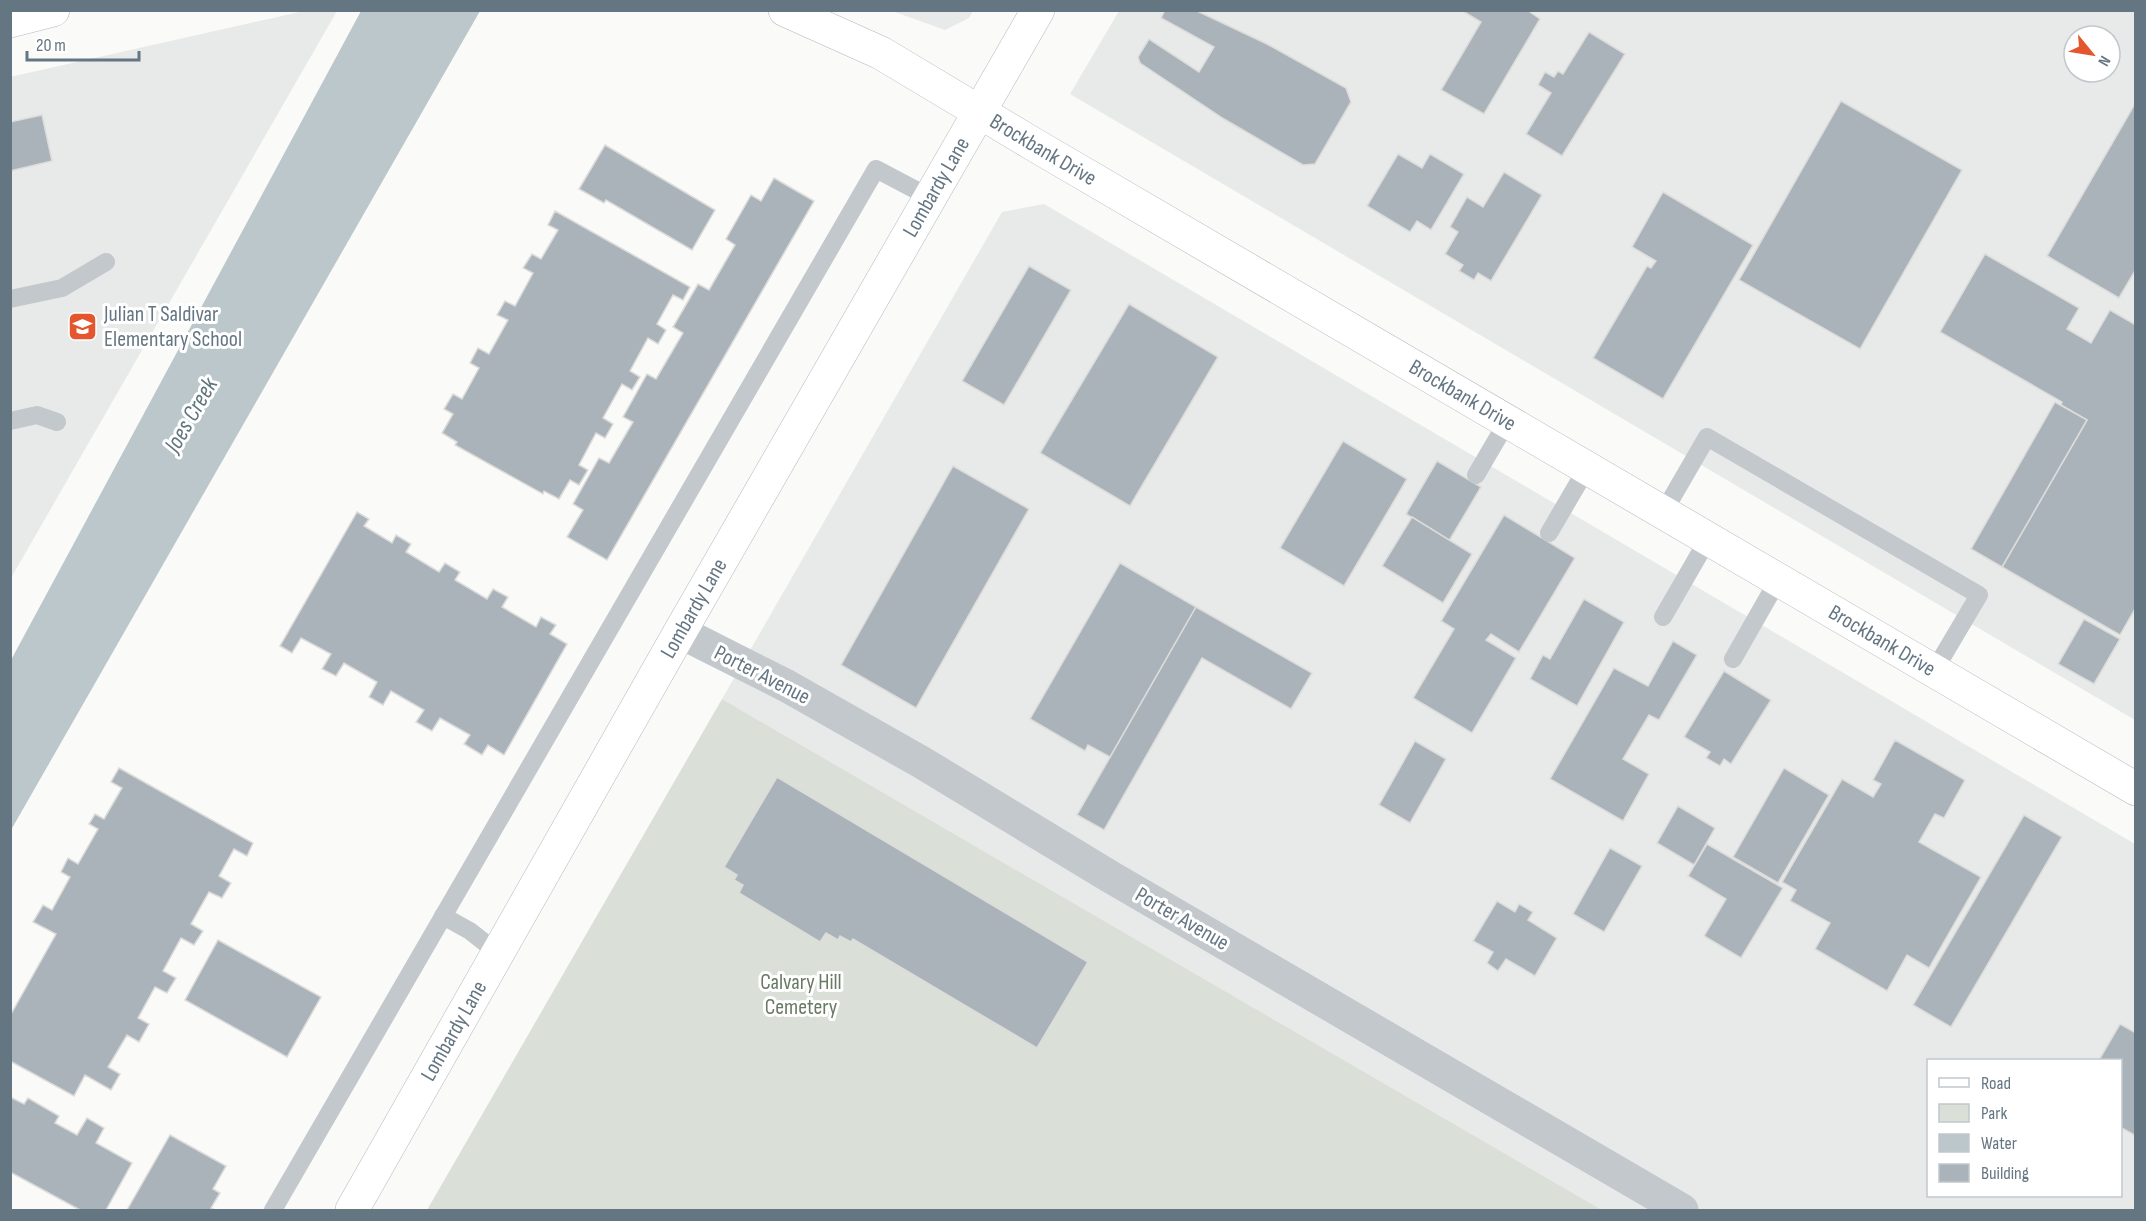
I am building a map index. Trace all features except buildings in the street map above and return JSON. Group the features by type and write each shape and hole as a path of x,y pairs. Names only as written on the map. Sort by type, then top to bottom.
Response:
{"street":[{"path":"10,21 53,10"},
{"name":"Brockbank Drive","path":"785,10 881,53 940,87 980,113 2136,789"},
{"name":"Lombardy Lane","path":"352,1210 680,632 1038,10"},
{"name":"Porter Avenue","path":"680,632 787,686 921,762 1109,876 1682,1210"}],"lane":[{"path":"273,1210 876,169 931,198"},
{"path":"10,299 62,288 106,262"},
{"path":"10,421 37,415 57,422"},
{"path":"1476,475 1508,422"},
{"path":"1663,513 1707,437 1979,595 1934,671"},
{"path":"1549,533 1587,468"},
{"path":"1663,617 1708,539"},
{"path":"1733,659 1778,580"},
{"path":"442,916 470,931 498,953"}],"shaded area":[{"name":"Julian T Saldivar Elementary School","path":"304,11 337,11 11,578 10,77"},
{"path":"892,11 973,11 969,18 945,30"},
{"path":"1119,11 2135,11 2135,720 1070,94"},
{"path":"1044,204 2135,844 2135,1210 1602,1210 722,699 1002,212"}],"green space":[{"name":"Calvary Hill Cemetery","path":"722,699 1602,1210 427,1210"}],"water":[{"name":"Joes Creek","path":"361,11 480,11 11,830 11,660"}],"place":[{"name":"Julian T Saldivar Elementary School","path":"83,327"}]}
